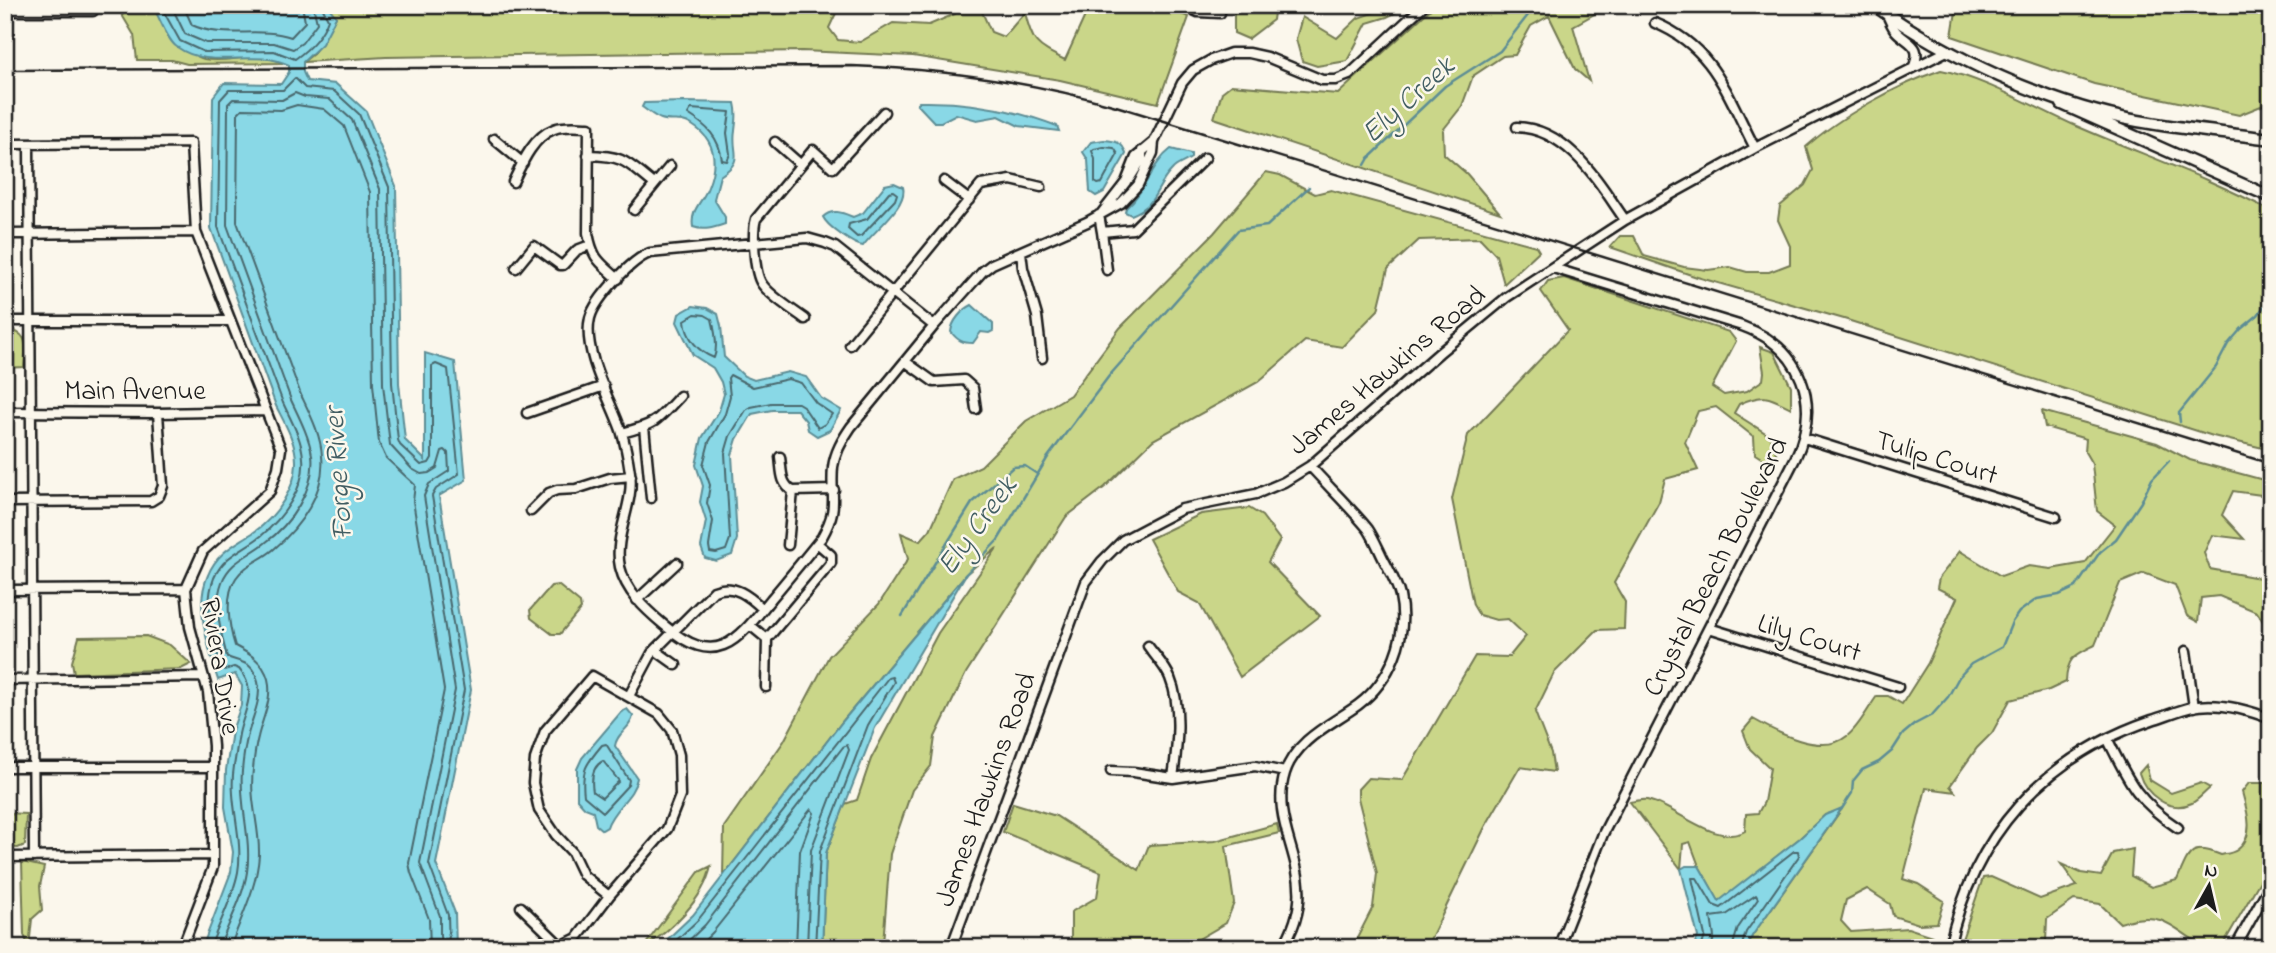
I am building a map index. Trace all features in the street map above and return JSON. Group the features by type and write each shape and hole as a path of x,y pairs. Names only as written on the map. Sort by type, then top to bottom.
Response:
{"main road":[{"path":"1874,5 1947,51 2078,113 2271,197"},
{"path":"2030,88 2077,105 2137,121 2271,139"}],"street":[{"path":"1183,5 1198,12 1220,9"},
{"path":"934,326 835,247 807,238 650,253 635,261 596,306 590,318 591,347 622,433 631,476 630,500 619,564 624,580 637,600 673,632 691,643 710,647 736,640 817,543 832,515 835,503 833,467 841,442 934,326 992,264 1121,204 1135,188 1151,159 1154,142 1182,83 1193,70 1211,60 1231,54 1249,53 1267,57 1322,80 1336,80 1355,70 1424,5"},
{"path":"5,11 93,11"},
{"path":"1886,13 1895,29 1907,38 1917,52 1913,68"},
{"path":"1655,23 1690,41 1709,62 1755,148"},
{"name":"James Hawkins Road","path":"951,948 1086,582 1102,561 1124,540 1182,509 1256,494 1284,482 1310,466 1507,297 1625,220 1755,148 1947,51"},
{"path":"805,319 762,285 758,275 752,230 755,219 813,150 833,167 884,112"},
{"path":"513,182 540,139 555,128 589,127 590,244 597,258 618,279"},
{"path":"1517,127 1532,127 1567,148 1588,169 1625,220"},
{"path":"494,139 523,163"},
{"path":"775,142 800,164"},
{"path":"1107,270 1099,215 1142,159 1142,151 1154,142"},
{"name":"Riviera Drive","path":"29,145 191,143 196,232 281,449 270,491 203,551 186,589 190,628 208,692 214,855 213,867 182,948"},
{"path":"5,144 29,145 34,857"},
{"path":"588,156 613,156 622,159 654,184"},
{"path":"1102,232 1133,229 1205,158"},
{"path":"634,210 670,166"},
{"path":"850,345 981,185 1011,180 1041,187"},
{"path":"944,181 969,200"},
{"path":"1126,182 1135,188"},
{"path":"5,234 196,232"},
{"path":"516,268 534,246 559,265 563,265 577,250 590,244"},
{"path":"1021,252 1037,316 1042,358"},
{"name":"Crystal Beach Boulevard","path":"1553,268 1742,326 1769,340 1786,356 1802,384 1808,410 1804,438 1603,834 1558,948"},
{"path":"5,321 230,321"},
{"path":"906,362 934,382 964,380 972,388 976,408"},
{"path":"527,413 604,386"},
{"path":"622,433 644,427 659,419 680,396"},
{"name":"Main Avenue","path":"5,412 265,411"},
{"path":"5,502 151,501 159,496 163,486 158,413"},
{"path":"644,427 651,498"},
{"name":"Tulip Court","path":"1804,438 2056,517"},
{"path":"780,457 783,481 787,488 793,491 834,490"},
{"path":"1282,948 1291,933 1298,912 1300,894 1282,811 1285,772 1309,737 1359,704 1375,689 1395,658 1403,620 1400,596 1394,580 1369,531 1310,466"},
{"path":"531,511 549,493 556,490 576,489 610,478 631,476"},
{"path":"788,545 793,491"},
{"path":"766,687 767,639 831,564 831,555 817,543"},
{"path":"637,600 677,563"},
{"path":"629,696 655,650 714,591 723,588 735,589 764,609"},
{"path":"5,590 186,589"},
{"path":"750,625 767,639"},
{"name":"Lily Court","path":"1709,628 1898,687"},
{"path":"1148,646 1170,676 1175,693 1177,716 1173,778"},
{"path":"655,650 676,666"},
{"path":"2186,651 2194,707"},
{"path":"521,907 559,947 577,938 667,829 680,796 679,755 672,730 659,714 592,676 545,731 539,743 533,783 539,810 572,852 583,875 609,896"},
{"path":"5,680 204,677"},
{"path":"1949,948 1956,914 1968,882 1988,845 2028,795 2072,757 2127,729 2194,707 2226,707 2271,719"},
{"path":"2108,740 2131,786 2142,801 2178,828"},
{"path":"1111,772 1133,772 1173,778 1255,766 1285,772"},
{"path":"5,767 212,767"},
{"path":"5,857 214,855"},
{"path":"2235,948 2271,883"}],"green space":[{"path":"116,5 152,5 164,25 166,34 204,59 253,57 283,63 187,64 172,60 137,60 134,35"},
{"path":"327,5 836,5 837,11 829,28 838,40 860,42 893,23 929,25 955,14 958,5 979,5 991,32 1004,37 1025,12 1030,31 1041,47 1065,60 1090,5 1158,5 1189,17 1158,103 1060,80 913,56 802,51 386,57 303,62 313,54 336,17"},
{"path":"1234,5 1275,5 1273,20 1248,39 1234,33"},
{"path":"1394,5 1410,5 1387,17 1367,23 1347,61 1317,66 1302,61 1296,39 1302,17 1337,38 1358,18"},
{"path":"1435,5 1526,5 1543,8 1549,5 1655,5 1639,8 1607,7 1573,26 1589,81 1575,69 1549,16 1531,26 1515,55 1503,56 1473,76 1462,106 1443,130 1444,154 1467,174 1500,213 1214,118 1222,92 1231,85 1338,94"},
{"path":"1957,5 2271,5 2271,102 2239,115 2094,84 1952,36"},
{"path":"1941,70 1991,86 2074,125 2223,187 2271,211 2271,334 2265,353 2266,373 2271,377 2271,450 2213,436 1844,319 1697,277 1610,247 1620,236 1634,236 1644,256 1684,267 1708,270 1730,267 1747,272 1769,272 1790,264 1790,246 1778,220 1780,206 1805,185 1813,170 1806,147 1835,124 1870,102"},
{"path":"1266,172 1280,175 1315,194 1331,190 1536,246 1539,251 1504,284 1496,255 1480,238 1419,240 1388,269 1378,310 1342,347 1305,341 1258,382 1153,440 1105,487 1066,517 966,673 935,737 931,766 912,790 890,854 883,944 891,948 822,948 826,853 845,804 857,800 871,759 938,633 997,548 966,574 842,722 723,876 724,827 784,741 829,656 879,604 908,559 901,533 920,541 930,530 953,479 981,466 1026,421 1070,395 1120,328 1214,233"},
{"path":"1564,278 1729,332 1736,341 1712,387 1724,395 1747,391 1763,380 1760,347 1774,352 1791,386 1791,408 1760,397 1739,404 1734,413 1770,436 1777,456 1769,463 1755,454 1754,437 1716,407 1698,411 1685,442 1698,470 1665,479 1659,502 1614,583 1625,602 1624,629 1597,630 1554,673 1535,712 1551,753 1554,772 1520,767 1485,827 1427,946 1430,948 1352,948 1373,907 1377,873 1358,789 1368,778 1402,780 1475,656 1509,657 1526,636 1508,619 1496,620 1479,615 1473,605 1452,499 1468,435 1568,330 1541,291 1548,281"},
{"path":"5,330 19,333 23,337 24,367 5,368"},
{"path":"2042,411 2157,443 2190,460 2271,482 2271,508 2261,495 2233,491 2222,515 2244,539 2212,535 2204,553 2210,569 2271,580 2271,664 2264,657 2269,631 2257,612 2219,596 2201,598 2198,622 2187,616 2175,585 2144,573 2120,583 2095,645 2073,658 2068,667 2066,682 2049,690 2010,700 1992,733 1977,748 1950,786 1955,792 1926,788 1903,879 1918,884 1944,901 1937,923 1919,924 1893,916 1890,904 1867,889 1846,900 1841,921 1851,932 1908,928 1932,936 1933,948 1747,948 1752,936 1841,810 1825,815 1719,902 1699,866 1690,842 1683,844 1681,869 1630,802 1645,800 1658,803 1696,824 1722,834 1734,835 1745,831 1746,814 1758,813 1764,802 1770,768 1750,749 1743,731 1753,719 1799,740 1825,744 1837,742 1859,723 1877,696 1888,696 1902,704 1928,663 1957,598 1937,588 1939,578 1960,551 2001,576 2029,566 2051,569 2085,563 2115,525 2097,511 2092,464 2085,452 2086,439 2045,427"},
{"path":"1249,508 1262,516 1280,540 1268,562 1320,616 1240,677 1199,603 1178,592 1149,539 1201,514"},
{"path":"558,585 580,603 581,609 560,634 552,634 531,618 530,610 551,586"},
{"path":"146,636 170,645 191,664 181,669 74,673 72,662 79,637"},
{"path":"2146,765 2150,780 2171,793 2201,783 2210,788 2192,803 2183,806 2167,804 2152,795 2142,781 2139,773"},
{"path":"2249,783 2271,783 2271,862 2221,948 2203,945 2160,920 2140,918 2120,923 2100,904 2074,900 2047,919 2046,942 2052,948 1959,948 1983,878 1991,877 2040,899 2077,886 2061,864 2081,873 2101,876 2113,853 2133,849 2131,876 2151,887 2177,880 2192,852 2203,850 2221,855 2235,851 2243,845 2248,831 2248,815 2242,792"},
{"path":"1013,803 1056,816 1139,870 1149,845 1215,841 1277,824 1279,833 1226,846 1234,903 1226,923 1183,948 1062,948 1071,940 1071,912 1097,897 1101,872 1003,832"},
{"path":"5,813 26,814 25,845 18,848 5,847"},
{"path":"22,862 44,867 40,886 42,910 32,919 29,947 24,935"},
{"path":"711,866 701,890 685,913 643,948 699,872"}],"water":[{"name":"Forge River","path":"152,5 327,5 336,17 322,44 303,62 303,72 307,81 336,84 366,111 396,186 399,383 405,440 425,460 425,353 455,362 466,480 439,496 471,690 436,864 455,913 456,948 202,948 231,872 233,852 225,807 226,770 232,731 241,705 242,686 235,674 218,680 202,612 204,587 216,560 262,526 277,510 293,481 296,461 292,439 276,406 211,228 213,97 224,83 281,84 289,72 289,65 261,58 218,59 190,54 174,44"},
{"path":"644,103 735,103 736,156 733,165 720,176 714,199 725,217 725,224 713,228 693,227 695,210 706,192 713,169 713,152 706,138 688,123 661,119 642,107"},
{"path":"954,103 1006,111 1057,126 1059,131 1019,126 999,116 977,120 956,114 941,122 934,122 917,104"},
{"path":"1104,140 1118,143 1126,154 1104,192 1096,196 1090,192 1088,160 1083,152 1091,142"},
{"path":"1171,149 1191,154 1191,158 1172,170 1151,201 1140,211 1131,215 1125,212 1158,162"},
{"path":"894,183 903,187 900,202 863,246 841,234 823,217 834,212 853,217 863,213 885,185"},
{"path":"972,305 993,324 993,331 981,332 973,343 966,343 951,332 958,316"},
{"path":"693,306 707,308 718,314 724,357 744,376 754,380 788,372 806,377 821,398 841,410 830,430 817,436 808,430 806,421 797,410 772,410 752,414 737,439 732,455 737,539 732,555 716,561 705,558 701,547 706,521 700,502 703,486 696,465 702,438 719,411 724,394 713,368 693,355 677,322 679,314"},
{"path":"966,574 875,728 826,853 822,948 658,948 693,915 842,722"},
{"path":"627,709 633,716 632,720 618,737 615,746 637,778 632,791 607,827 602,830 596,825 593,811 585,808 577,799 577,769 582,758 621,712"},
{"path":"1842,808 1752,936 1747,948 1693,948 1698,937 1681,869 1686,866 1699,866 1719,901 1800,838 1825,815"}],"waterway":[{"name":"Ely Creek","path":"1365,165 1369,158 1445,86 1500,51 1536,5"},
{"name":"Ely Creek","path":"964,576 998,540 1048,457 1109,376 1238,230 1267,226 1309,187"},
{"path":"2180,422 2179,413 2216,367 2228,344 2258,315 2271,296"},
{"path":"1841,810 1852,793 1853,781 1862,770 1879,762 1892,751 1903,734 1932,715 1971,664 2002,647 2019,612 2037,599 2059,595 2076,587 2100,552 2116,539 2141,502 2152,479 2169,461"},
{"path":"902,616 972,503 1013,467 1025,466 1037,474"}],"railway":[{"path":"5,70 852,66 952,73 1018,83 1116,106 2271,464"}]}
